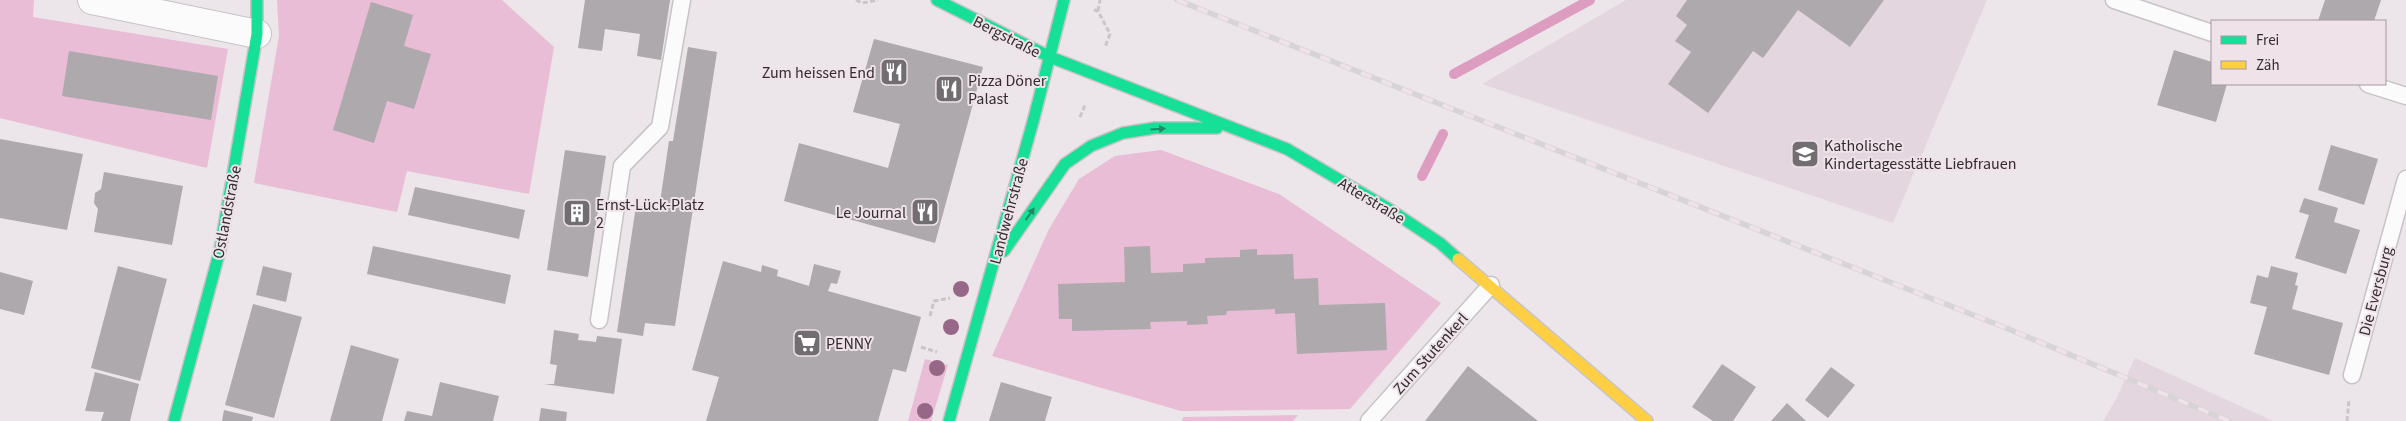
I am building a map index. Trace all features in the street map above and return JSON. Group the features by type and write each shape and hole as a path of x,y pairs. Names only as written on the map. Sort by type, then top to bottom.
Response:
{"street":[{"path":"92,0 257,34"},
{"name":"Ostlandstraße","path":"174,421 220,250 257,34 257,0"},
{"name":"Bergstraße","path":"937,0 1050,57"},
{"name":"Landwehrstraße","path":"948,421 992,269 1064,0"},
{"name":"Atterstraße","path":"1050,57 1287,150 1389,209 1440,243 1648,421"},
{"path":"992,269 1065,164 1091,146 1123,133 1155,128 1232,128"}],"lane":[{"path":"599,320 622,166 660,127 682,0"},
{"path":"2114,0 2211,32"},
{"path":"2371,85 2406,96"},
{"name":"Die Eversburg","path":"2352,375 2406,179"},
{"name":"Zum Stutenkerl","path":"1369,421 1491,285"}],"path":[{"path":"856,0 862,3 878,0"},
{"path":"1098,11 1100,0"},
{"path":"930,316 934,301 951,298"},
{"path":"921,348 945,355"}],"shaded area":[{"path":"0,0 34,0 33,17 228,49 207,168 0,118"},
{"path":"277,0 502,0 554,47 529,194 407,171 397,212 254,183 279,36"},
{"name":"Katholische Kindertagesstätte Liebfrauen","path":"1626,0 1987,0 1893,223 1482,84"},
{"path":"1161,150 1279,194 1441,303 1350,409 1181,411 992,356 1049,229 1079,179 1115,156"},
{"path":"2135,358 2273,421 2103,421 2115,401"},
{"path":"925,359 948,365 931,421 908,421"},
{"path":"1298,415 1293,421 1182,421 1183,417"}],"building":[{"path":"585,0 670,0 661,60 637,56 640,34 605,29 602,51 578,48"},
{"path":"1687,0 1884,0 1850,47 1798,10 1763,58 1753,51 1708,113 1668,84 1691,52 1675,41 1687,25 1676,16"},
{"path":"2325,0 2381,0 2374,20 2318,20"},
{"path":"371,2 413,15 404,46 431,54 414,109 387,101 374,143 333,130"},
{"path":"874,39 983,67 935,243 784,201 799,143 888,168 900,124 853,112"},
{"path":"688,47 717,52 675,326 645,323 643,336 617,332 636,206 659,209 669,141 673,141"},
{"path":"2174,50 2211,62 2211,85 2227,85 2216,122 2157,105"},
{"path":"69,51 218,76 211,120 62,96"},
{"path":"0,139 83,154 67,230 0,218"},
{"path":"2331,145 2378,159 2364,205 2318,190"},
{"name":"Ernst-Lück-Platz 2","path":"565,150 606,156 588,277 547,270"},
{"path":"104,172 183,186 172,245 94,232 98,209 94,203 95,193 101,189"},
{"path":"415,187 525,210 519,239 408,215"},
{"path":"2304,198 2338,208 2334,222 2360,230 2346,274 2295,258 2309,215 2299,212"},
{"path":"373,246 511,275 505,304 367,274"},
{"path":"1150,246 1151,273 1183,272 1183,264 1205,263 1205,258 1240,257 1240,250 1257,249 1257,255 1293,254 1294,279 1318,278 1319,305 1385,303 1387,350 1297,354 1295,313 1275,314 1275,309 1227,311 1226,315 1207,316 1208,324 1187,325 1187,321 1150,322 1151,329 1072,331 1072,319 1059,319 1058,284 1125,282 1124,247"},
{"name":"PENNY","path":"723,261 761,272 762,265 778,270 777,276 809,286 814,264 841,271 837,284 831,283 828,291 921,317 906,372 893,369 878,421 706,421 719,377 692,370"},
{"path":"118,266 167,279 140,381 91,368"},
{"path":"263,266 292,273 286,302 256,295"},
{"path":"2271,266 2298,273 2295,285 2298,286 2292,309 2343,323 2329,375 2254,354 2267,307 2250,303 2257,275 2268,278"},
{"path":"0,272 33,281 24,315 0,309"},
{"path":"253,304 302,317 274,418 225,405"},
{"path":"554,330 579,334 578,340 596,342 597,336 622,339 614,394 544,384 554,384 557,365 550,364"},
{"path":"351,345 399,359 382,421 330,421"},
{"path":"1722,364 1756,387 1733,421 1713,421 1692,407"},
{"path":"1468,366 1538,421 1425,421"},
{"path":"1831,367 1855,385 1828,418 1805,400"},
{"path":"95,372 139,384 130,421 101,421 104,412 85,411"},
{"path":"440,382 499,396 493,421 404,421 407,411 432,416"},
{"path":"1001,382 1052,397 1045,421 989,421"},
{"path":"1787,403 1806,421 1771,421"},
{"path":"541,408 567,412 566,421 539,421"},
{"path":"224,410 253,417 252,421 222,421"}],"waterway":[{"path":"1454,74 1590,0"},
{"path":"1422,176 1443,134"}],"railway":[{"path":"1177,0 2006,328 2229,421"}],"traffic: fast":[{"path":"174,421 220,250 257,34 257,0"},
{"path":"937,0 1050,57 1287,149 1389,209 1440,243 1458,259"},
{"path":"949,421 1034,118 1064,0"},
{"path":"1004,251 1065,164 1091,146 1123,133 1155,128 1217,128"}],"traffic: slow":[{"path":"1458,259 1647,421"}],"place":[{"name":"Zum heissen End","path":"894,72"},
{"name":"Pizza Döner Palast","path":"949,89"},
{"name":"Katholische Kindertagesstätte Liebfrauen","path":"1805,154"},
{"name":"Le Journal","path":"925,212"},
{"name":"Ernst-Lück-Platz 2","path":"577,213"},
{"name":"PENNY","path":"807,343"}]}
